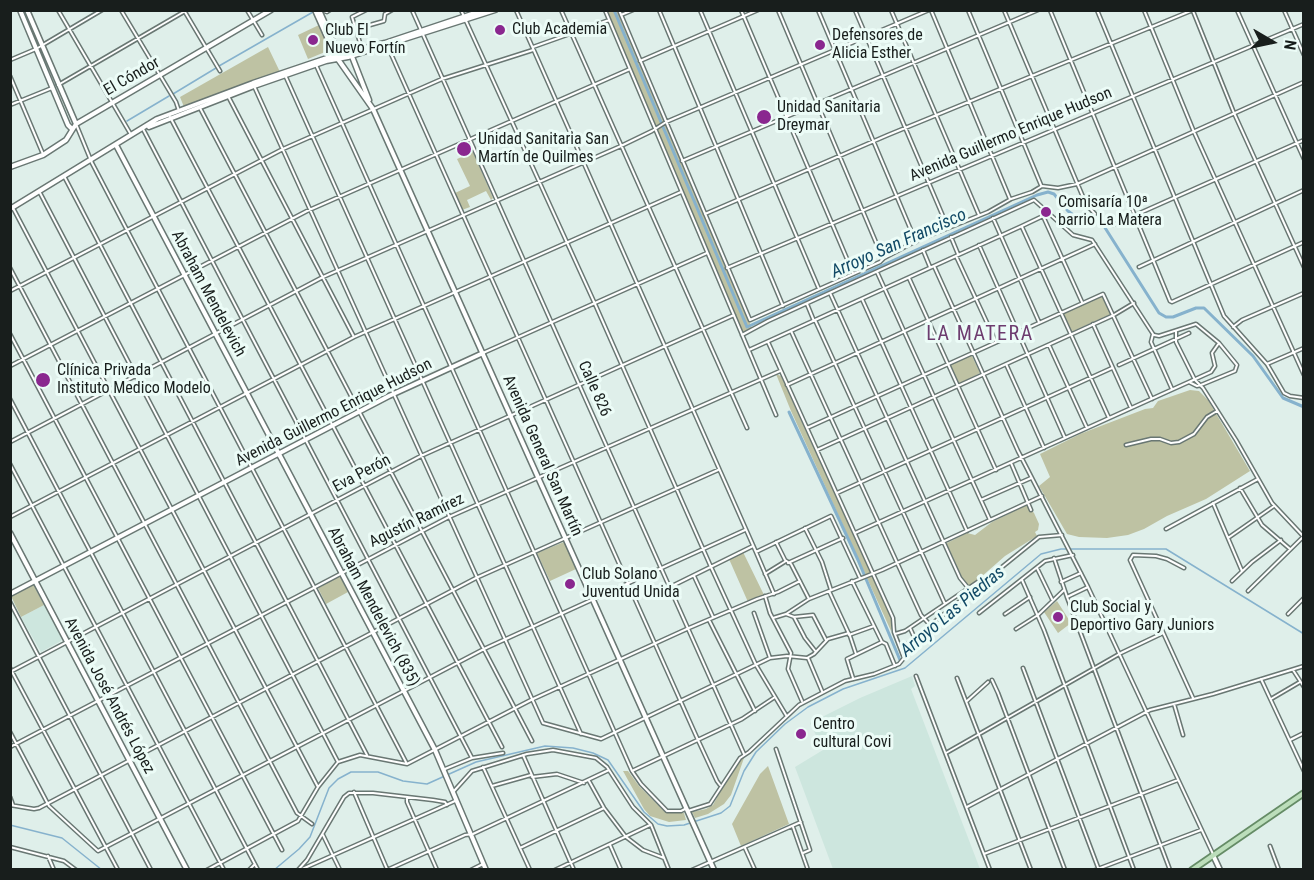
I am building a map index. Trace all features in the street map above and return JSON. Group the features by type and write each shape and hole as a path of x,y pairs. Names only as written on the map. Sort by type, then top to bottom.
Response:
{"main road":[{"path":"20,10 68,125 72,129"},
{"path":"27,10 76,124"},
{"name":"El Cóndor","path":"12,167 43,155 66,140 76,124 271,10"},
{"path":"465,19 484,10"},
{"path":"352,54 495,10"},
{"name":"Avenida General San Martín","path":"320,12 338,56 373,109 714,870"},
{"path":"170,116 254,84 338,56 387,45 421,32"},
{"path":"352,54 373,109"},
{"path":"11,208 143,129 179,111 228,96 254,84 338,56"},
{"name":"Abraham Mendelevich","path":"116,145 279,454"},
{"name":"Avenida Guillermo Enrique Hudson","path":"10,594 393,393 483,353"},
{"name":"Abraham Mendelevich (835)","path":"279,454 435,750 443,771"},
{"name":"Avenida José Andrés López","path":"10,533 187,870"},
{"path":"443,771 486,870"},
{"path":"1192,870 1304,793"},
{"path":"1213,855 1220,870"}],"street":[{"path":"58,10 132,136"},
{"path":"10,60 36,49 102,10"},
{"path":"121,10 176,102 179,111"},
{"path":"248,10 262,35"},
{"path":"320,12 330,10"},
{"path":"362,50 352,17 366,10"},
{"path":"356,29 384,21 385,14 393,10"},
{"name":"Calle 826","path":"412,10 744,754"},
{"path":"461,10 756,665 786,714"},
{"path":"516,10 774,594"},
{"path":"561,10 747,428"},
{"path":"605,10 776,415"},
{"path":"619,10 750,320 880,262 916,242 1011,199 1042,186 1061,188 1077,184 1304,82"},
{"path":"621,15 633,10"},
{"path":"659,10 783,306"},
{"path":"700,10 819,290"},
{"path":"741,10 853,274"},
{"path":"640,61 758,10"},
{"path":"778,10 883,259"},
{"path":"818,10 916,242"},
{"path":"855,10 948,228"},
{"path":"891,10 979,215"},
{"path":"10,442 322,277 538,180 621,146 655,130 666,122 930,10 1011,199"},
{"path":"968,10 1042,186"},
{"path":"1004,10 1077,184 1087,206 1095,214"},
{"path":"682,161 1038,10"},
{"path":"1050,10 1170,301 1173,302 1304,242"},
{"path":"1097,10 1224,316 1267,364 1284,393 1304,398"},
{"path":"1144,10 1194,132 1304,375"},
{"path":"1238,10 1304,159"},
{"path":"1284,10 1304,55"},
{"path":"58,85 186,11 220,71"},
{"path":"705,214 874,141 1193,11 1234,113 1304,267"},
{"path":"10,291 283,149 442,79 609,20"},
{"name":"Avenida Guillermo Enrique Hudson","path":"727,268 1304,24"},
{"path":"387,45 627,583 720,785"},
{"path":"316,65 632,771 667,811 688,811 710,804 720,785 744,754 749,752 786,714 802,702 853,678 895,666 903,660 893,618 768,342"},
{"path":"10,366 292,218 630,69"},
{"path":"285,75 581,734"},
{"path":"10,76 43,155"},
{"path":"254,84 542,722 599,739 770,658 807,658 816,652 826,640 874,626"},
{"path":"10,105 52,88"},
{"path":"228,96 354,337"},
{"path":"199,105 532,741"},
{"path":"170,116 502,747"},
{"path":"76,124 127,230 407,764"},
{"path":"143,129 472,758"},
{"path":"1113,225 1304,140"},
{"path":"10,161 12,167"},
{"path":"64,176 367,755"},
{"path":"1138,267 1304,190"},
{"path":"39,191 338,762"},
{"path":"10,517 365,331 681,192"},
{"path":"742,335 1034,200 1073,235 1090,238 1154,334 1159,336 1197,325 1219,343 1238,366 1235,371 1201,385 1197,386 1189,382"},
{"path":"11,208 318,787"},
{"path":"749,350 1022,226 1043,216 1046,212"},
{"path":"1043,216 1082,302"},
{"path":"993,218 1039,322"},
{"path":"1022,226 1109,418"},
{"path":"951,237 996,342"},
{"path":"979,244 1065,438"},
{"path":"787,385 1095,244"},
{"path":"923,250 953,309 1021,458 1066,541 1213,855"},
{"name":"Avenida Guillermo Enrique Hudson","path":"483,353 707,253"},
{"path":"10,268 270,762 301,818 312,824"},
{"path":"877,272 990,520"},
{"path":"909,277 996,470"},
{"path":"1233,327 1239,322 1304,292"},
{"path":"830,293 962,582 969,589"},
{"path":"807,428 1101,294 1105,295 1152,399"},
{"path":"862,299 967,531"},
{"path":"817,450 1071,335 1134,303"},
{"path":"807,304 945,604"},
{"name":"Eva Perón","path":"11,670 422,456 734,315"},
{"path":"1093,324 1131,408"},
{"path":"791,331 896,563 923,618 931,626"},
{"path":"1176,331 1176,340 1195,380 1201,385 1274,506 1303,537 1248,591"},
{"path":"1119,365 1189,333"},
{"path":"10,334 282,850"},
{"path":"1154,334 1151,340 1172,389"},
{"path":"855,534 1195,380 1214,370 1212,353 1219,343"},
{"path":"1049,345 1087,428"},
{"path":"1267,364 1304,348"},
{"path":"1006,364 1044,448"},
{"path":"837,493 1112,368"},
{"name":"Agustín Ramírez","path":"10,747 449,517 780,371"},
{"path":"10,399 258,870"},
{"path":"1126,445 1151,439 1171,443 1179,442 1198,431 1207,417 1217,411"},
{"path":"1011,463 1032,510"},
{"path":"10,464 224,870"},
{"path":"10,797 12,805 39,808 476,578 718,470"},
{"path":"981,500 1032,477"},
{"path":"1166,529 1258,479"},
{"path":"1240,488 1266,530 1290,549"},
{"path":"773,618 786,614 809,599 944,542 1042,496"},
{"path":"1213,503 1242,571"},
{"path":"1227,537 1274,506"},
{"path":"756,552 830,516 861,578"},
{"path":"804,528 816,551 856,654"},
{"path":"10,732 47,803 98,851 504,639 746,530"},
{"path":"901,649 1039,537 1063,535"},
{"path":"765,574 843,538"},
{"path":"1232,581 1281,540"},
{"path":"776,542 809,599"},
{"path":"670,587 753,546"},
{"path":"979,614 1037,568 1054,558 1072,555"},
{"path":"1184,568 1156,556 1133,555 1131,562 1193,699"},
{"path":"1054,558 1066,597 1170,870"},
{"path":"1037,568 1052,599"},
{"path":"1061,582 1081,573"},
{"path":"694,576 713,618"},
{"path":"895,634 910,628 981,579 988,578"},
{"path":"207,870 301,818 318,787 338,762 356,755 367,755 407,764 531,700 688,628 774,594 800,580"},
{"path":"1022,580 1038,615 1134,870"},
{"path":"852,581 882,642 886,644 895,666"},
{"path":"1066,597 1088,587"},
{"path":"1016,629 1038,615 1052,599 1064,590"},
{"path":"765,596 770,613 788,648 789,672 802,702"},
{"path":"1005,614 1030,597"},
{"path":"1288,614 1304,598"},
{"path":"951,600 955,605"},
{"path":"10,602 151,870"},
{"path":"754,613 770,658"},
{"path":"786,614 794,617 814,616 826,640"},
{"path":"794,617 805,638 816,652"},
{"path":"708,620 755,711"},
{"path":"910,628 915,639"},
{"path":"946,753 1119,654 1163,633"},
{"path":"853,678 846,660 882,642"},
{"path":"807,658 822,691"},
{"path":"967,807 1152,709 1304,666"},
{"path":"1023,668 1098,869 1201,830"},
{"path":"1293,669 1304,687"},
{"path":"11,670 118,870"},
{"path":"916,676 990,870"},
{"path":"957,678 1031,870"},
{"path":"1261,679 1304,771"},
{"path":"992,680 1065,870"},
{"path":"966,701 988,682"},
{"path":"1271,699 1300,682"},
{"path":"632,771 731,724 775,697"},
{"path":"1174,704 1183,735"},
{"path":"1290,740 1304,733"},
{"path":"776,749 810,850 803,853"},
{"path":"452,792 468,774 483,766 523,755 549,750 596,758 609,771 628,801 651,825 669,870"},
{"path":"443,771 472,758 503,753"},
{"path":"523,755 574,870"},
{"path":"483,766 530,870"},
{"path":"354,792 387,869 507,818 609,771"},
{"path":"492,786 531,776 557,774 584,783"},
{"path":"984,854 1178,780"},
{"path":"589,781 604,808 626,837 643,850 664,858"},
{"path":"299,870 347,794 354,792 407,797 443,801 447,805"},
{"path":"407,797 414,820 437,870"},
{"path":"299,870 455,801"},
{"path":"520,848 604,808"},
{"path":"692,870 801,822"},
{"path":"555,870 651,825"},
{"path":"793,826 808,870"},
{"path":"323,835 340,870"},
{"path":"609,844 621,870"},
{"path":"1270,846 1279,870"},
{"path":"10,847 67,862 76,870"},
{"path":"744,847 755,870"},
{"path":"48,856 54,870"},
{"path":"249,870 255,864"},
{"path":"471,870 483,864"}],"shaded area":[{"path":"44,605 62,639 41,652 21,617"},
{"path":"912,676 915,686 911,689 980,869 833,869 795,767 823,750 810,723"}],"green space":[{"path":"606,11 617,11 752,328 744,332 742,331"},
{"name":"Club El Nuevo Fortín","path":"319,25 330,50 308,59 298,35"},
{"path":"268,47 280,72 184,107 180,97"},
{"path":"473,152 493,198 491,200 486,191 467,200 470,207 462,210 455,193 470,186 457,159"},
{"path":"1103,295 1111,314 1071,332 1063,313"},
{"path":"971,354 980,373 959,384 950,364"},
{"path":"776,374 781,376 892,620 891,631 791,411"},
{"path":"1190,390 1199,391 1208,400 1250,471 1206,499 1128,535 1107,538 1067,534 1039,486 1050,477 1040,454 1080,434 1153,408 1158,401"},
{"path":"1027,505 1039,524 1035,532 1037,536 1005,556 968,586 964,582 947,543 967,533 975,535 992,522"},
{"path":"564,542 576,569 550,581 537,553"},
{"path":"743,552 764,595 748,602 729,559"},
{"path":"340,576 348,592 326,604 318,588"},
{"path":"33,584 44,605 21,617 11,596"},
{"name":"Club Social y Deportivo Gary Juniors","path":"1057,601 1071,623 1058,633 1044,612"},
{"path":"744,758 731,795 724,804 708,814 695,818 692,812 713,805 732,769 740,759"},
{"path":"768,766 789,824 741,846 732,824 760,774"},
{"path":"623,771 628,771 639,786 665,812 684,813 686,820 669,822 650,816"}],"waterway":[{"name":"Arroyo San Francisco","path":"614,10 747,327 1048,192 1054,194 1076,217 1102,223 1159,313 1166,317 1173,317 1196,308 1204,308 1253,356 1283,398 1304,407"},
{"path":"219,66 313,12"},
{"path":"173,94 216,68"},
{"path":"127,121 169,96"},
{"path":"789,412 858,560 900,660"},
{"name":"Arroyo Las Piedras","path":"274,870 310,837 329,788 338,779 351,772 378,772 403,781 427,784 476,762 545,746 573,748 608,760 644,812 658,824 684,825 721,813 730,806 744,771 756,752 785,724 808,707 843,689 905,668 1041,554 1061,549 1166,549 1304,634"},
{"name":"Arroyo Las Piedras","path":"10,825 62,838 102,870"}],"place":[{"name":"Club Academia","path":"500,30"},
{"name":"Club El Nuevo Fortín","path":"313,40"},
{"name":"Defensores de Alicia Esther","path":"820,45"},
{"name":"Unidad Sanitaria Dreymar","path":"764,117"},
{"name":"Unidad Sanitaria San Martín de Quilmes","path":"464,149"},
{"name":"Comisaría 10ª barrio La Matera","path":"1046,212"},
{"name":"Clínica Privada Instituto Medico Modelo","path":"43,380"},
{"name":"Club Solano Juventud Unida","path":"570,584"},
{"name":"Club Social y Deportivo Gary Juniors","path":"1058,617"},
{"name":"Centro cultural Covi","path":"801,734"}],"district":[{"name":"LA MATERA","path":"980,335"}]}
